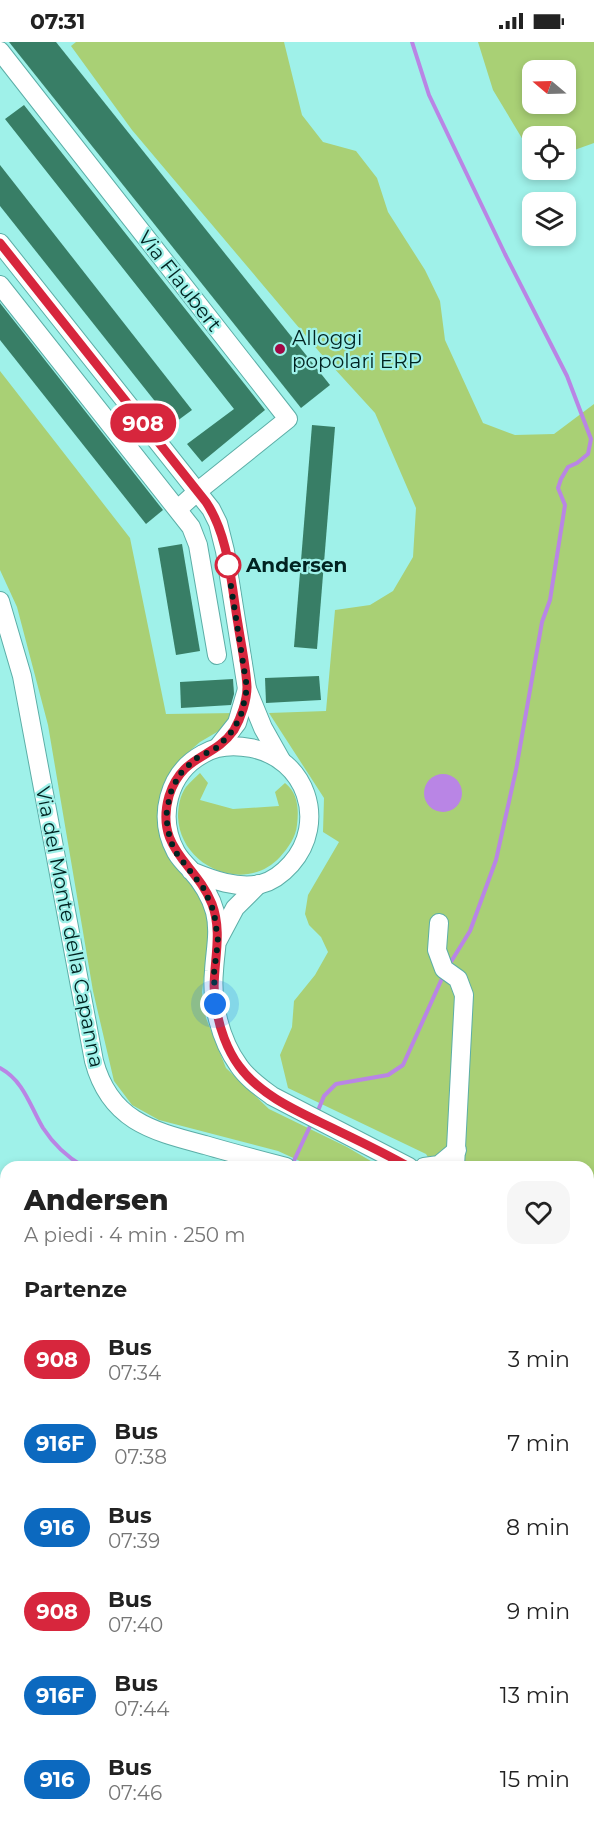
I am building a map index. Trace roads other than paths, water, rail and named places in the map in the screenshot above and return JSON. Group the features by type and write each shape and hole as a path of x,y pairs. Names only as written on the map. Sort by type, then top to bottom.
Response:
{"street":[{"name":"Via Flaubert","path":"0,51 288,419 198,491"},
{"path":"0,243 211,509 223,542 247,688 263,728 281,760 295,773 302,784 309,808 309,824 305,841 294,860 279,875 259,884 235,908 218,941"},
{"path":"0,285 191,527 198,545 217,655"},
{"path":"29,321 49,305"},
{"path":"178,509 198,491"},
{"name":"Via del Monte della Capanna","path":"0,601 22,676 94,1061 103,1087 122,1112 144,1126 184,1140 263,1161"},
{"path":"218,747 237,723 247,688"},
{"path":"281,760 254,749 218,747 204,753 186,767 173,786 168,803 166,817 170,840 177,854 212,903 217,925 218,941 214,973 215,1004 220,1026 230,1052 243,1071 276,1099 397,1161"},
{"path":"191,871 218,882 259,884"},
{"path":"439,923 436,950 447,971 458,979 464,995 456,1159"}],"waterway":[{"path":"412,42 429,95 505,254 567,376 591,439 588,454 568,467 558,488 565,505 550,600 542,622 516,770 496,860 470,931 449,965"},
{"path":"317,1113 324,1096 336,1084 388,1075 403,1065 444,974"},
{"path":"0,1068 21,1087 52,1140 75,1161"},
{"path":"294,1161 312,1122"}],"place":[{"name":"Alloggi popolari ERP","path":"280,349"},
{"name":"Andersen","path":"228,565"}]}
